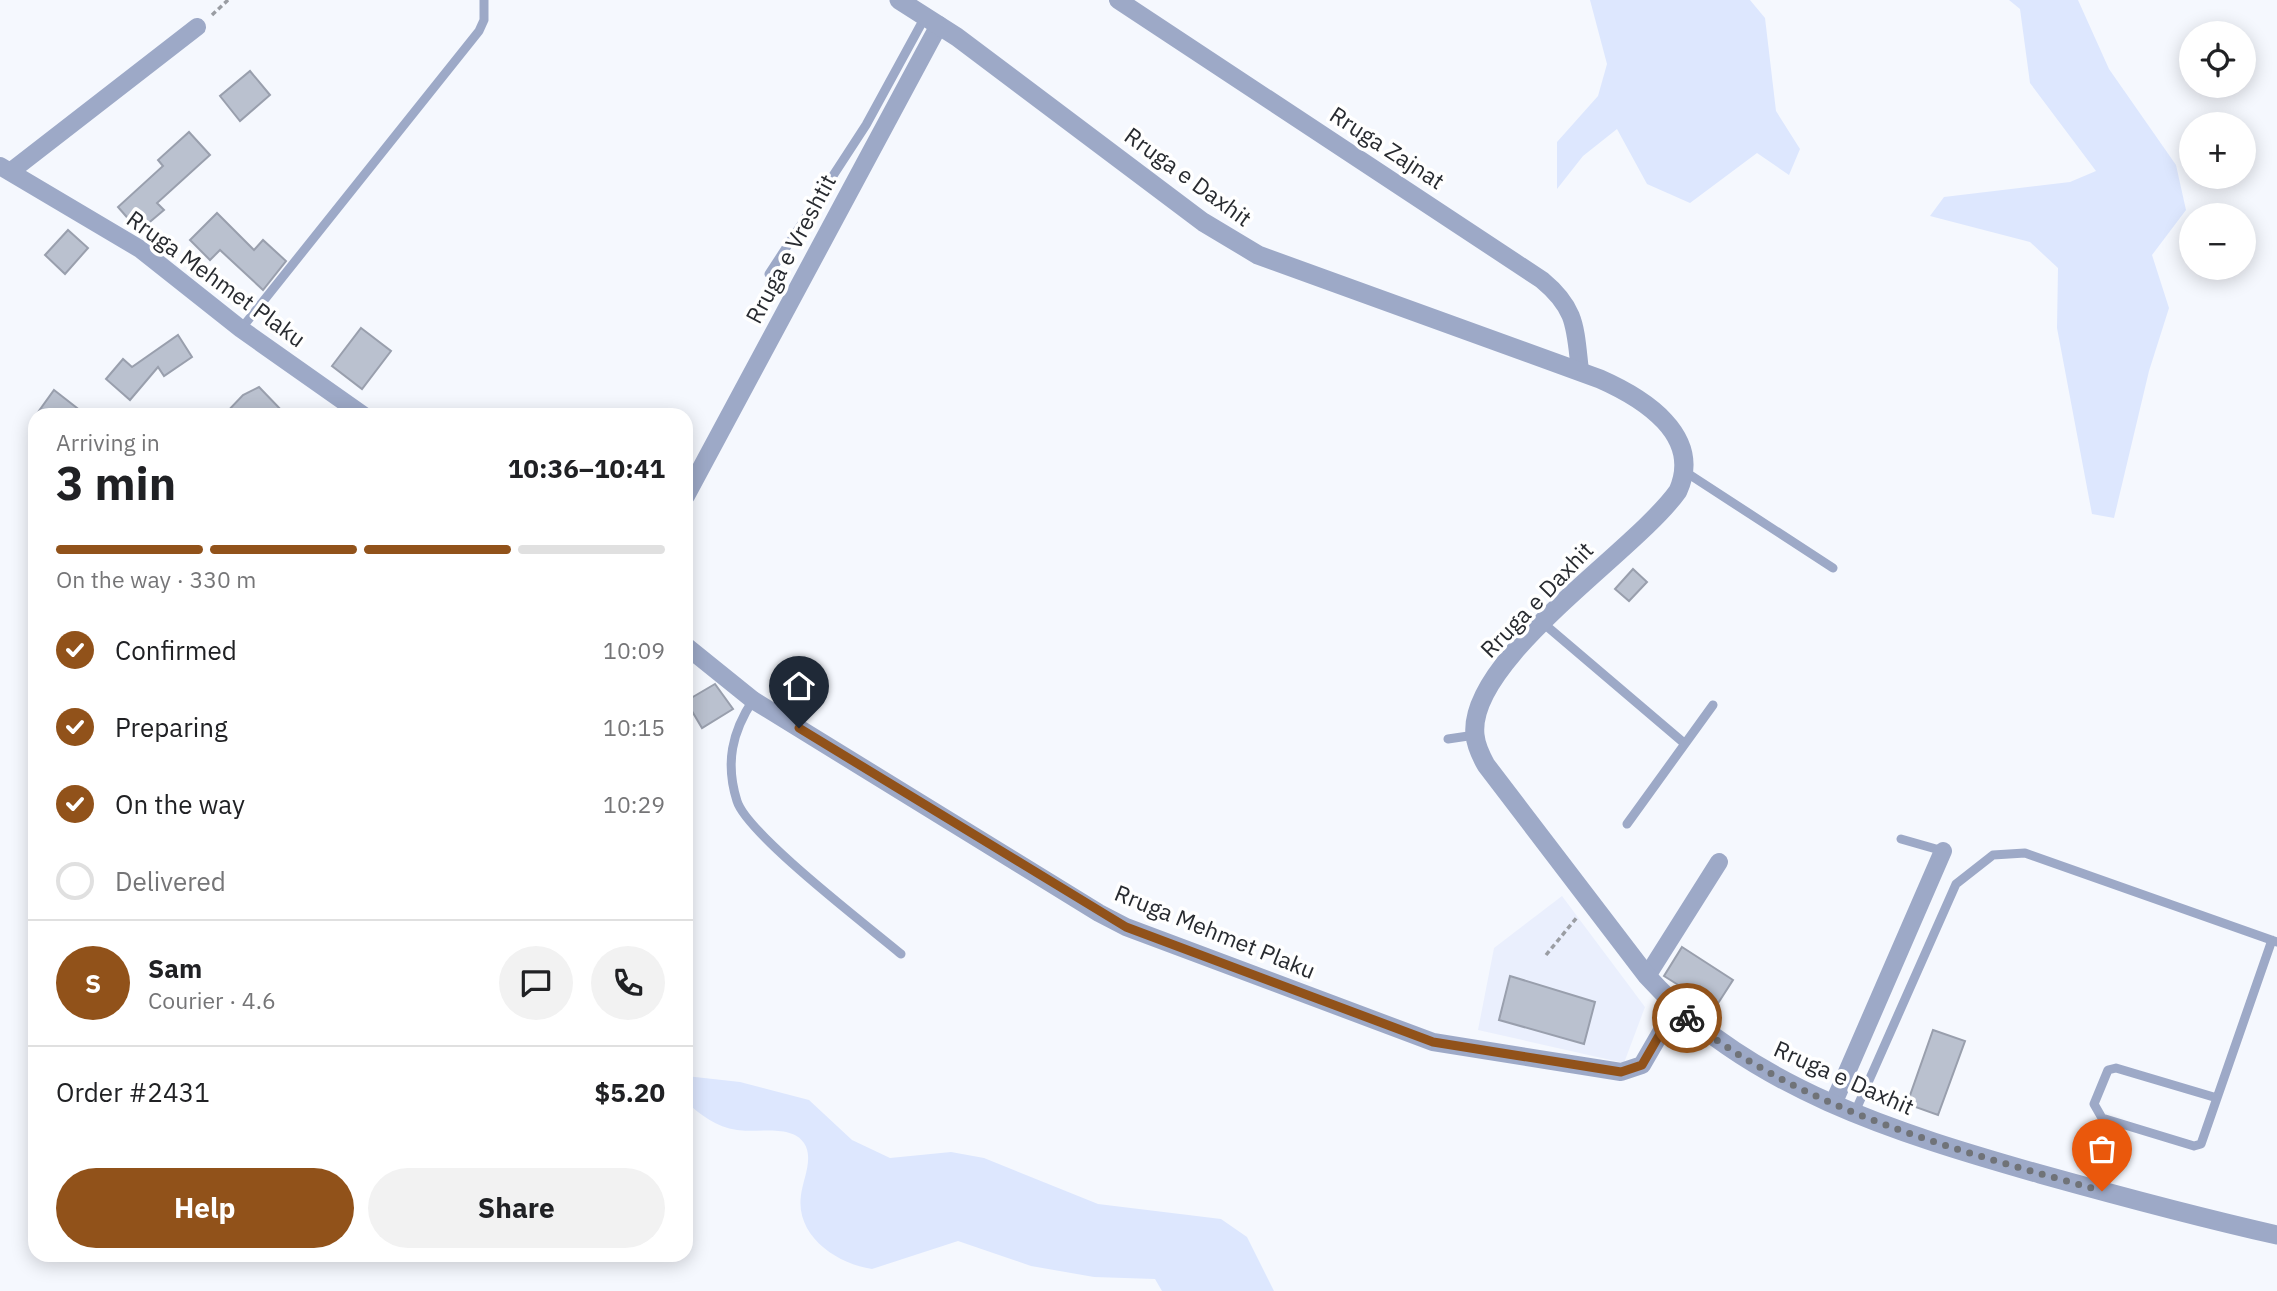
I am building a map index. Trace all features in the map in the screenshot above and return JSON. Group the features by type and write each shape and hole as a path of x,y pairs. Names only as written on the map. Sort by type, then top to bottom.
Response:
{"street":[{"name":"Rruga e Daxhit","path":"899,0 932,21 1239,245 1289,269 1580,371 1620,388 1667,423 1681,447 1684,471 1682,482 1672,500 1518,647 1489,686 1480,706 1475,735 1486,765 1647,976 1675,1008 1705,1032 1761,1068 1855,1112 1932,1143 2126,1198 2277,1235"},
{"name":"Rruga Zajnat","path":"1118,0 1542,280 1567,304 1575,332 1580,371"},
{"name":"Rruga e Vreshtit","path":"693,482 932,21"},
{"path":"5,169 197,27"},
{"name":"Rruga Mehmet Plaku","path":"5,169 140,249 241,329 353,408"},
{"name":"Rruga Mehmet Plaku","path":"693,652 753,700 1126,927 1433,1042 1621,1072 1642,1065 1675,1008"},
{"path":"1834,1102 1943,851"},
{"path":"1647,976 1719,862"}],"lane":[{"path":"241,329 479,31 484,20 484,0"},
{"path":"769,274 932,21"},
{"path":"1684,471 1833,568"},
{"path":"1543,622 1684,743"},
{"path":"753,700 736,725 731,764 737,804 761,835 901,954"},
{"path":"1627,824 1713,705"},
{"path":"1448,739 1475,735"},
{"path":"1901,839 1943,851"},
{"path":"1855,1112 1956,884 1993,855 2025,853 2275,941 2201,1143 2194,1146 2102,1118 2094,1104 2108,1070 2116,1068 2217,1098"}],"path":[{"path":"197,27 228,0"},
{"path":"1546,955 1577,916"}],"shaded area":[{"path":"1590,0 1750,0 1765,18 1776,111 1800,149 1789,175 1757,153 1690,203 1647,184 1617,129 1583,156 1557,189 1557,142 1598,96 1607,64"},
{"path":"2009,0 2078,0 2109,69 2176,165 2179,189 2181,189 2184,203 2179,203 2179,219 2152,255 2169,308 2149,371 2114,518 2092,514 2057,328 2058,268 2030,242 1930,216 1944,197 2070,182 2096,171 2030,83 2020,9"},
{"path":"1562,896 1645,1007 1624,1063 1478,1030 1494,948"},
{"path":"693,1077 740,1082 809,1100 852,1140 890,1158 951,1152 984,1158 1098,1204 1221,1219 1247,1237 1274,1291 1162,1291 1155,1279 1094,1277 1031,1266 958,1241 872,1269 859,1266 821,1246 805,1223 801,1210 801,1195 808,1155 804,1143 798,1137 783,1131 737,1130 709,1120 693,1108"}],"building":[{"path":"250,71 270,95 240,121 220,96"},
{"path":"189,132 210,155 157,203 164,210 139,231 118,207 163,166 158,160"},
{"path":"217,213 254,250 263,240 286,261 263,290 220,250 210,260 190,240"},
{"path":"68,230 88,248 65,274 45,255"},
{"path":"361,328 391,351 362,389 332,366"},
{"path":"178,335 192,357 164,376 158,367 130,400 106,379 123,359 132,367"},
{"path":"259,387 279,408 231,408 243,395"},
{"path":"54,390 77,408 41,408"},
{"path":"1633,569 1647,582 1629,601 1615,589"},
{"path":"715,684 733,709 702,728 693,713 693,697"},
{"path":"1682,947 1733,980 1715,1008 1664,976"},
{"path":"1510,976 1595,1002 1584,1044 1499,1020"},
{"path":"1933,1030 1965,1041 1938,1115 1907,1104"}],"way so far":[{"path":"1687,1018 1761,1068 1879,1123 1932,1143 2102,1191"}],"route":[{"path":"799,728 1126,927 1433,1042 1621,1072 1642,1065 1675,1008 1687,1018"}]}
